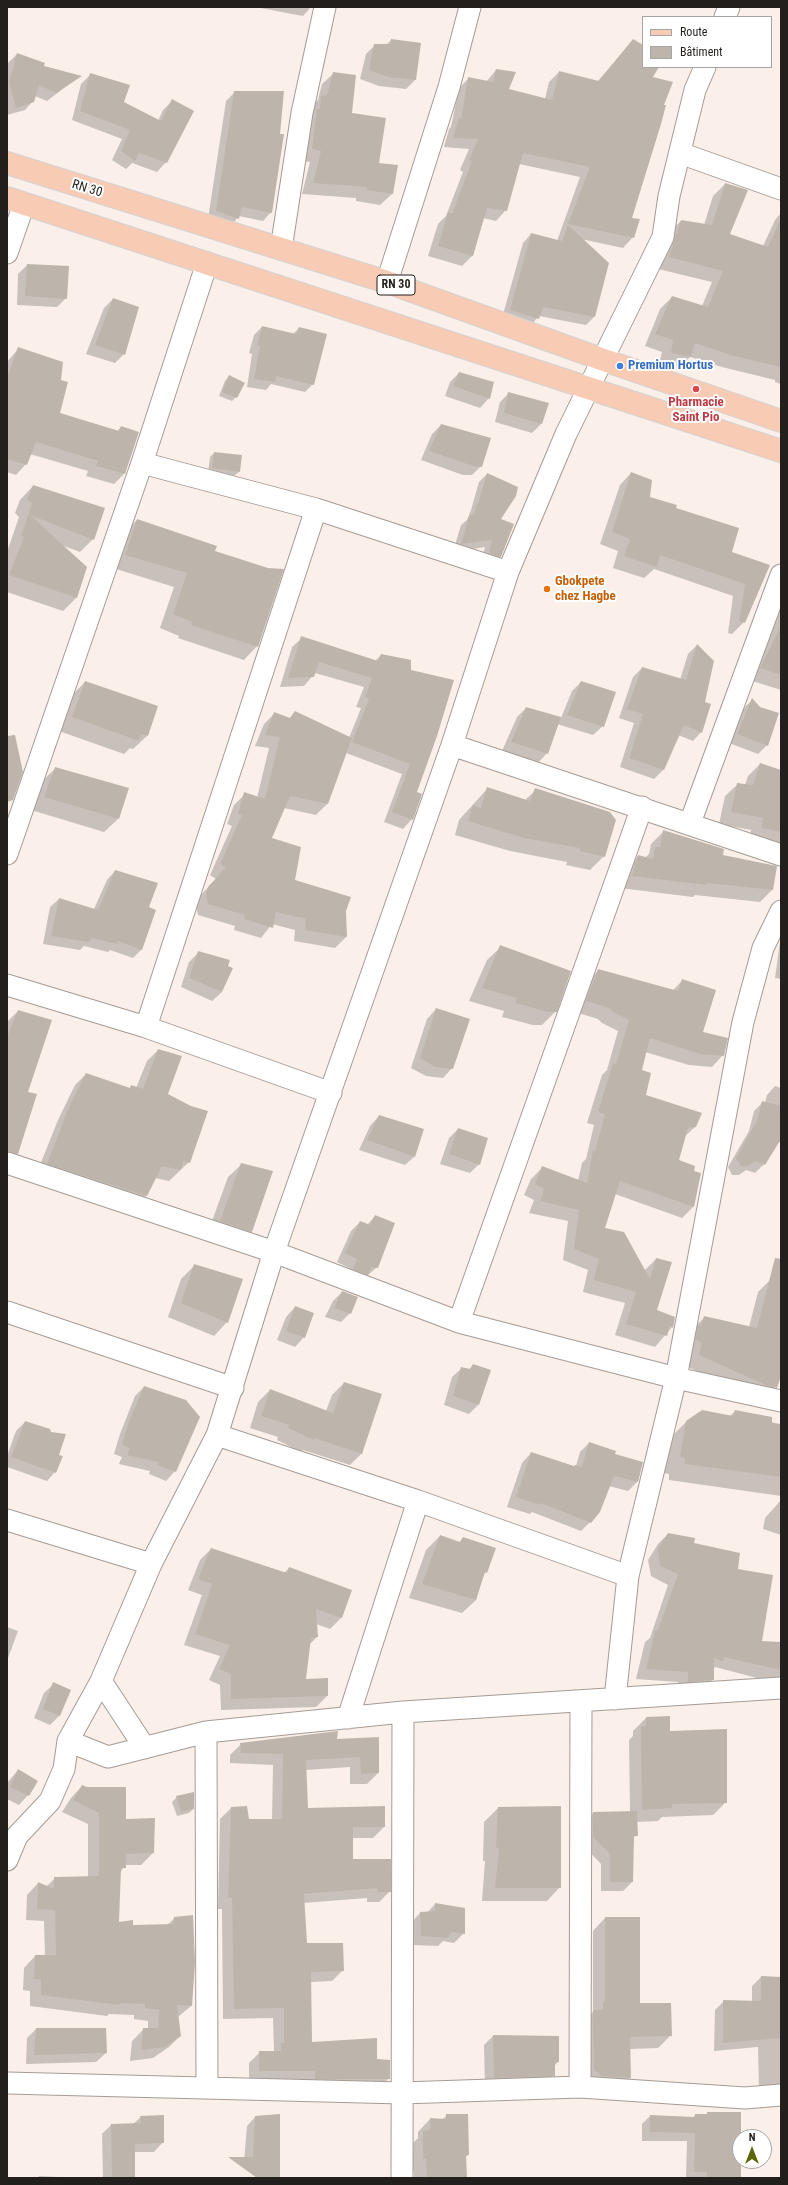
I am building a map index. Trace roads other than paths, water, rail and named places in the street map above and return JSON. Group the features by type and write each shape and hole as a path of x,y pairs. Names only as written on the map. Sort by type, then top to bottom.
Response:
{"main road":[{"name":"RN 30","path":"7,163 387,282 601,359 781,421"},
{"path":"15,201 207,262 419,334 781,451"}],"street":[{"path":"281,249 302,113 325,7"},
{"path":"387,282 449,87 470,7"},
{"path":"7,1860 12,1838 50,1801 64,1769 68,1741 101,1681 151,1564 217,1435 233,1388 274,1252 452,745 508,572 566,434 601,359 663,237 670,196 695,90 705,68"},
{"path":"680,153 781,189"},
{"path":"7,253 15,201"},
{"path":"7,854 142,463 207,262"},
{"path":"142,463 316,509 508,572"},
{"path":"146,1027 316,509"},
{"path":"690,823 781,575"},
{"path":"452,745 690,823 781,855"},
{"path":"459,1322 642,807"},
{"path":"615,1699 628,1576 676,1378 743,1022 764,948 781,911"},
{"path":"7,985 146,1027 331,1093"},
{"path":"7,1163 274,1252 459,1322 676,1378 781,1401"},
{"path":"7,1312 233,1388"},
{"path":"217,1435 418,1501 628,1576"},
{"path":"348,1718 418,1501"},
{"path":"7,1520 151,1564"},
{"path":"101,1681 145,1748"},
{"path":"68,1741 108,1757 206,1732 403,1712 781,1688"},
{"path":"580,2087 581,1701"},
{"path":"402,2178 403,1712"},
{"path":"206,1732 207,2088"},
{"path":"7,2083 402,2093 580,2087 745,2098 781,2096"}],"place":[{"name":"Premium Hortus","path":"620,366"},
{"name":"Pharmacie Saint Pio","path":"696,389"},
{"name":"Gbokpete chez Hagbe","path":"547,589"}]}
